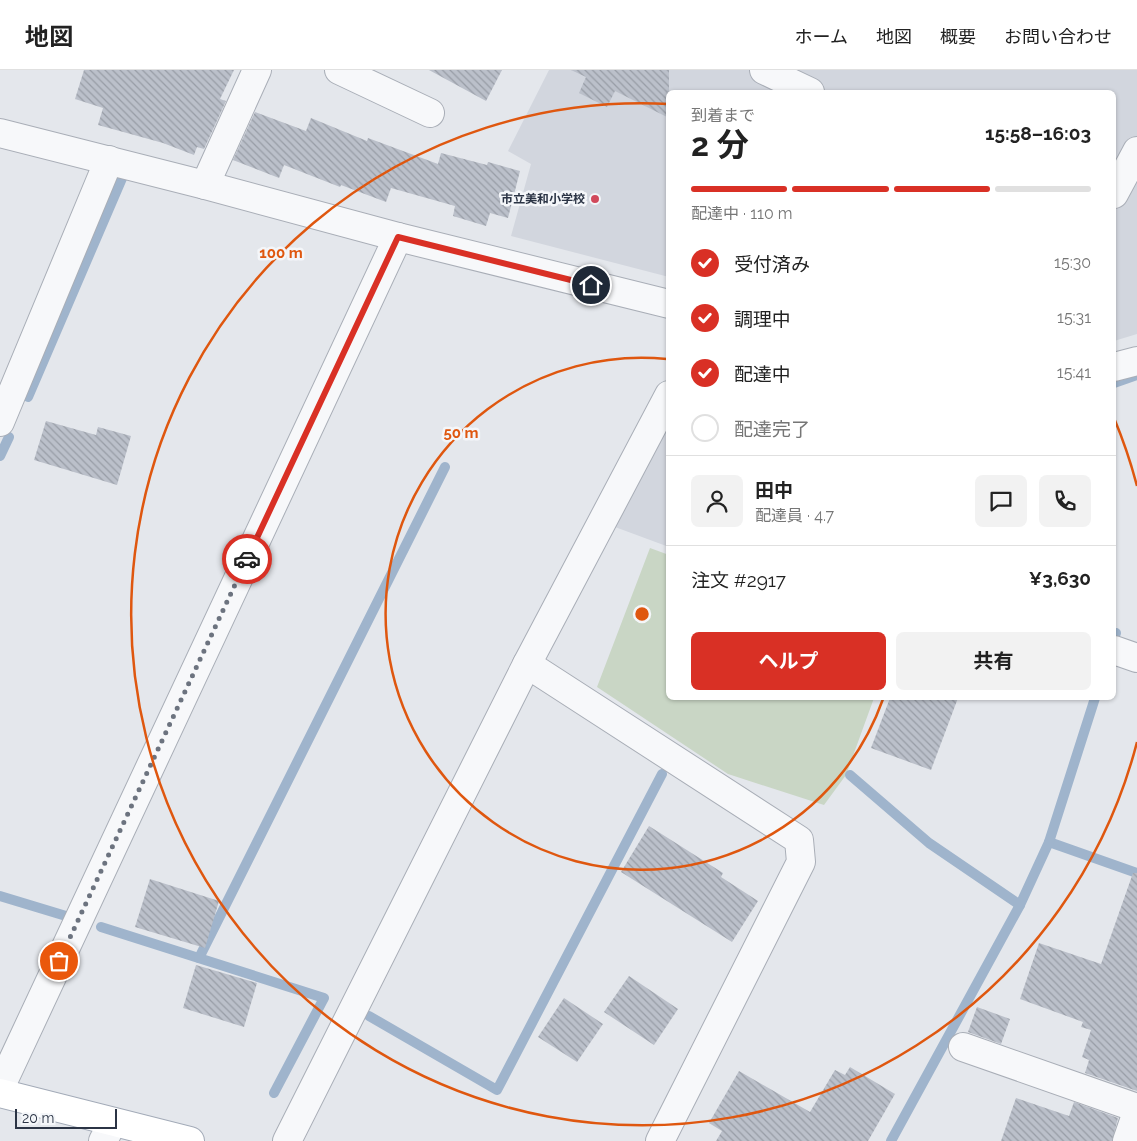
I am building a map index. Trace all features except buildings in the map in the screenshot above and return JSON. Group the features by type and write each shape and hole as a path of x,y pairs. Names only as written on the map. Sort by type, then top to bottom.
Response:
{"main road":[{"path":"0,1093 108,1131 190,1141"}],"street":[{"path":"205,185 257,70"},
{"path":"339,70 430,113"},
{"path":"764,70 806,90"},
{"path":"0,133 205,185 398,237 666,303"},
{"path":"1116,190 1137,151"},
{"path":"0,422 109,160"},
{"path":"0,1088 398,237"},
{"path":"1116,366 1137,361"},
{"path":"287,1141 527,664 666,401"},
{"path":"1116,651 1137,658"},
{"path":"527,664 799,840 801,862 660,1141"},
{"path":"963,1047 1137,1108"},
{"path":"1127,1141 1137,1112"}],"shaded area":[{"name":"市立美和小学校","path":"549,70 1137,70 1137,334 1116,340 1116,90 666,90 666,276 511,236 531,164 508,151"},
{"path":"666,430 666,546 615,527"}],"green space":[{"path":"650,548 666,554 666,700 873,700 846,775 824,805 728,774 597,687"}],"waterway":[{"path":"28,397 123,176"},
{"path":"1116,382 1137,375"},
{"path":"0,456 9,437"},
{"path":"199,958 445,467"},
{"path":"891,1141 1020,905 1049,842 1094,700"},
{"path":"369,1016 497,1090 662,774"},
{"path":"850,775 929,843 1020,905"},
{"path":"1049,842 1137,873"},
{"path":"0,896 66,916"},
{"path":"101,927 324,998 274,1093"}],"way so far":[{"path":"59,961 247,559"}],"place":[{"name":"市立美和小学校","path":"595,199"}],"route":[{"path":"247,559 398,237 591,285"}]}
